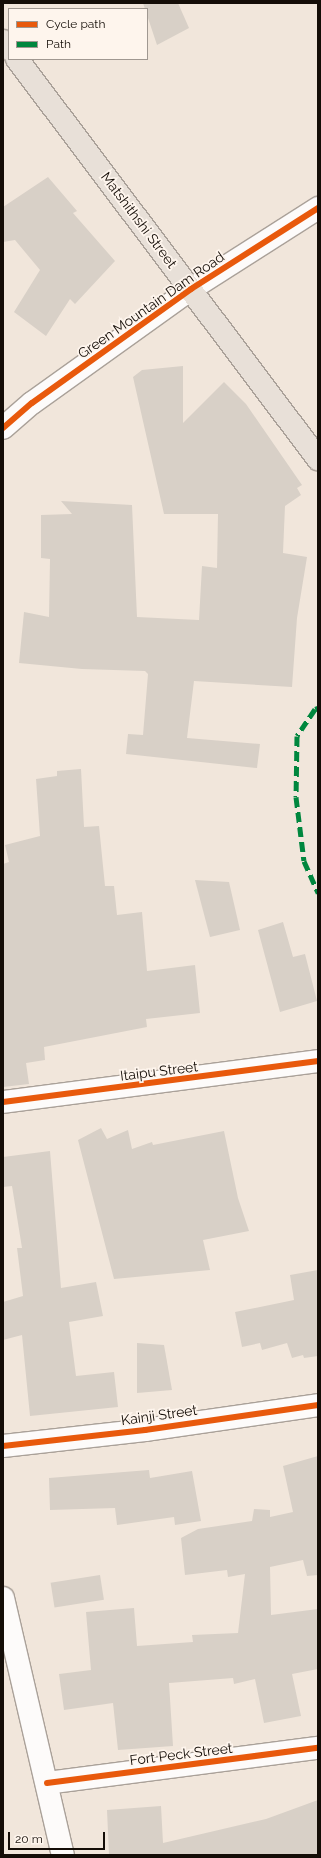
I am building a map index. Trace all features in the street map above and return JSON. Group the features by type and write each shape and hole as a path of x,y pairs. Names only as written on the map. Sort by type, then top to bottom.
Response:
{"main road":[{"name":"Matshithshi Street","path":"18,60 318,459"}],"street":[{"name":"Green Mountain Dam Road","path":"3,428 32,403 191,289 318,208"},
{"name":"Itaipu Street","path":"3,1102 318,1061"},
{"name":"Kainji Street","path":"3,1446 145,1430 318,1405"},
{"path":"3,1598 47,1783 62,1855"},
{"name":"Fort Peck Street","path":"47,1783 318,1748"}],"building":[{"path":"143,3 178,3 189,28 157,45 148,18 148,8 145,8"},
{"path":"48,177 77,211 73,213 115,261 75,304 70,299 46,336 14,312 40,270 15,240 3,242 3,207"},
{"path":"183,366 183,423 224,382 246,404 302,485 297,488 301,495 285,506 283,553 307,557 297,618 292,687 194,681 187,738 260,744 257,768 126,754 128,734 143,735 148,674 145,671 82,669 19,663 24,612 49,617 50,559 41,558 41,515 72,514 61,501 132,505 137,617 199,620 202,566 217,568 218,514 164,514 133,377 142,370"},
{"path":"81,769 84,827 99,826 105,886 114,886 117,915 142,912 147,971 195,965 200,1013 146,1019 147,1027 44,1047 45,1060 26,1063 29,1084 3,1087 3,864 9,862 5,845 40,836 36,779 57,776 57,771"},
{"path":"195,880 229,882 240,930 210,937"},
{"path":"283,922 293,957 305,954 317,1001 280,1012 258,930"},
{"path":"101,1128 107,1139 128,1130 132,1149 152,1142 153,1145 224,1131 238,1198 249,1231 203,1240 210,1270 114,1279 78,1140"},
{"path":"50,1151 61,1288 96,1282 103,1316 69,1322 76,1376 114,1372 118,1407 30,1416 22,1335 3,1340 3,1302 23,1296 17,1248 22,1248 12,1186 3,1187 3,1157"},
{"path":"318,1270 318,1356 304,1358 303,1355 292,1358 287,1343 262,1350 260,1343 242,1347 235,1312 294,1300 290,1275"},
{"path":"137,1343 164,1345 172,1390 137,1393"},
{"path":"318,1456 318,1575 307,1576 303,1560 270,1567 271,1615 318,1609 318,1669 292,1674 301,1716 264,1723 255,1679 234,1684 233,1678 169,1683 173,1746 118,1750 113,1703 64,1710 59,1674 91,1670 86,1612 134,1608 137,1646 193,1642 192,1635 238,1633 245,1574 228,1577 227,1570 185,1575 181,1538 198,1529 252,1521 254,1509 270,1510 270,1517 293,1512 283,1466"},
{"path":"149,1470 150,1478 192,1471 201,1521 175,1525 174,1517 117,1525 115,1508 50,1510 49,1478"},
{"path":"100,1575 104,1600 55,1608 51,1583"},
{"path":"318,1800 318,1855 109,1855 107,1810 161,1806 163,1843 266,1819"}],"marked path":[{"path":"318,708 315,709 297,736 296,797 304,861 318,893"}],"cycle path":[{"path":"3,428 32,403 191,289 318,208"},
{"path":"3,1102 318,1061"},
{"path":"3,1446 145,1430 318,1405"},
{"path":"47,1783 318,1748"}]}
